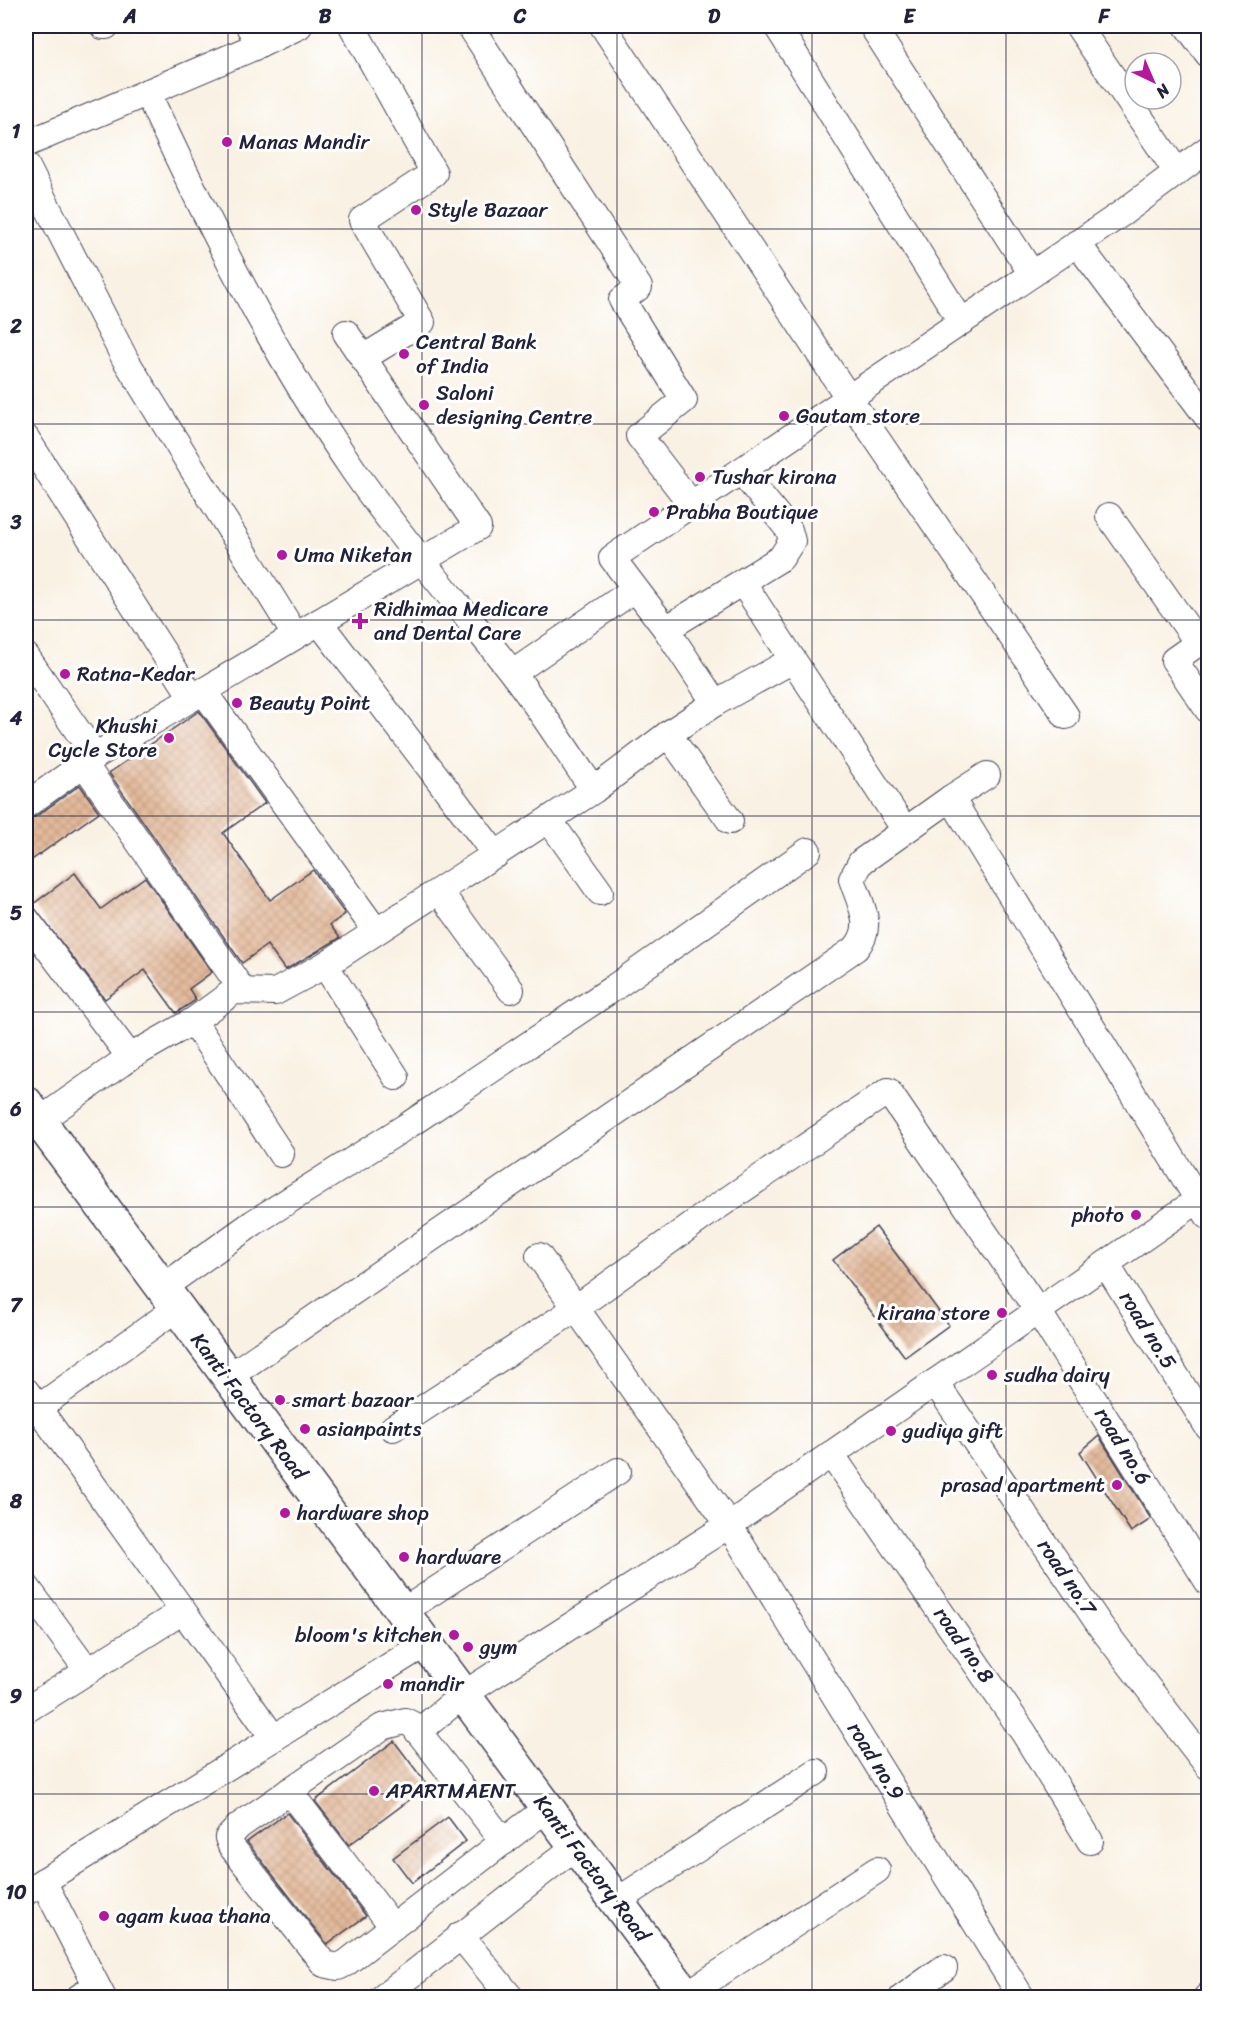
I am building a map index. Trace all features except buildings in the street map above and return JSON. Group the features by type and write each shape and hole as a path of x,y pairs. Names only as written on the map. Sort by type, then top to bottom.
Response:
{"street":[{"path":"26,144 147,92 254,35 299,26"},
{"path":"352,26 434,173 362,220 422,322 363,358"},
{"path":"470,26 639,287 622,300 684,400 639,436 692,505"},
{"path":"603,26 848,397 1066,716"},
{"path":"777,26 961,321"},
{"path":"872,26 1032,274"},
{"path":"1078,26 1177,172"},
{"path":"1187,26 1209,54"},
{"path":"147,92 207,222 286,365 354,471 421,561 513,673 594,790"},
{"path":"716,703 666,629 612,558 1032,274 1209,149"},
{"path":"26,165 125,358 295,635"},
{"path":"1077,243 1209,418"},
{"path":"26,805 89,760 478,527 346,333"},
{"path":"26,438 198,694 376,931"},
{"path":"666,629 782,558 792,541 789,530 741,471"},
{"path":"1110,516 1204,639 1174,660 1209,710"},
{"path":"743,583 905,830"},
{"path":"513,673 635,589"},
{"path":"319,622 496,855"},
{"path":"26,656 89,760 243,991"},
{"path":"32,1112 193,1021 234,991 275,992 325,965 594,790 668,734 716,703 793,660"},
{"path":"668,734 729,821"},
{"path":"228,1377 856,948 865,937 866,921 852,879 861,862 987,775"},
{"path":"418,1732 464,1694 729,1525 1106,1264 1205,1203 951,798"},
{"path":"549,820 600,892"},
{"path":"273,1737 32,1400 169,1298 253,1223 410,1124 612,989 808,851"},
{"path":"440,892 511,990"},
{"path":"26,919 130,1057"},
{"path":"325,965 396,1077"},
{"path":"193,1021 281,1154"},
{"name":"road no.6","path":"577,1307 711,1211 888,1091 1038,1311 1209,1582"},
{"name":"Kanti Factory Road","path":"32,1112 687,1996"},
{"name":"road no.9","path":"539,1256 729,1525 1022,1998"},
{"name":"road no.5","path":"1106,1264 1209,1427"},
{"path":"393,1428 577,1307"},
{"name":"road no.7","path":"935,1382 1101,1627 1208,1766"},
{"name":"road no.8","path":"831,1454 1024,1733 1090,1840"},
{"path":"402,1612 618,1471"},
{"path":"26,1586 88,1671"},
{"path":"26,1710 183,1611"},
{"path":"92,1994 34,1886 426,1644"},
{"path":"504,1842 418,1732 405,1721 382,1727 232,1832 228,1838 231,1845 324,1964 338,1967 346,1963 504,1842 547,1808"},
{"path":"617,1901 816,1772"},
{"path":"289,1791 393,1927"},
{"path":"382,1998 576,1846"},
{"path":"687,1996 876,1870"},
{"path":"460,1935 511,1998"},
{"path":"902,1998 944,1968"}],"place":[{"name":"Manas Mandir","path":"227,142"},
{"name":"Style Bazaar","path":"416,210"},
{"name":"Central Bank of India","path":"404,354"},
{"name":"Saloni designing Centre","path":"424,405"},
{"name":"Gautam store","path":"784,416"},
{"name":"Tushar kirana","path":"700,477"},
{"name":"Prabha Boutique","path":"654,512"},
{"name":"Uma Niketan","path":"282,555"},
{"name":"Ridhimaa Medicare and Dental Care","path":"360,621"},
{"name":"Ratna-Kedar","path":"65,674"},
{"name":"Beauty Point","path":"237,703"},
{"name":"Khushi Cycle Store","path":"169,738"},
{"name":"photo","path":"1136,1215"},
{"name":"kirana store","path":"1002,1313"},
{"name":"sudha dairy","path":"992,1375"},
{"name":"smart bazaar","path":"280,1400"},
{"name":"asianpaints","path":"305,1429"},
{"name":"gudiya gift","path":"891,1431"},
{"name":"prasad apartment","path":"1117,1485"},
{"name":"hardware shop","path":"285,1513"},
{"name":"hardware","path":"404,1557"},
{"name":"bloom's kitchen","path":"454,1635"},
{"name":"gym","path":"468,1647"},
{"name":"mandir","path":"388,1684"},
{"name":"APARTMAENT","path":"374,1791"},
{"name":"agam kuaa thana","path":"104,1916"}]}
